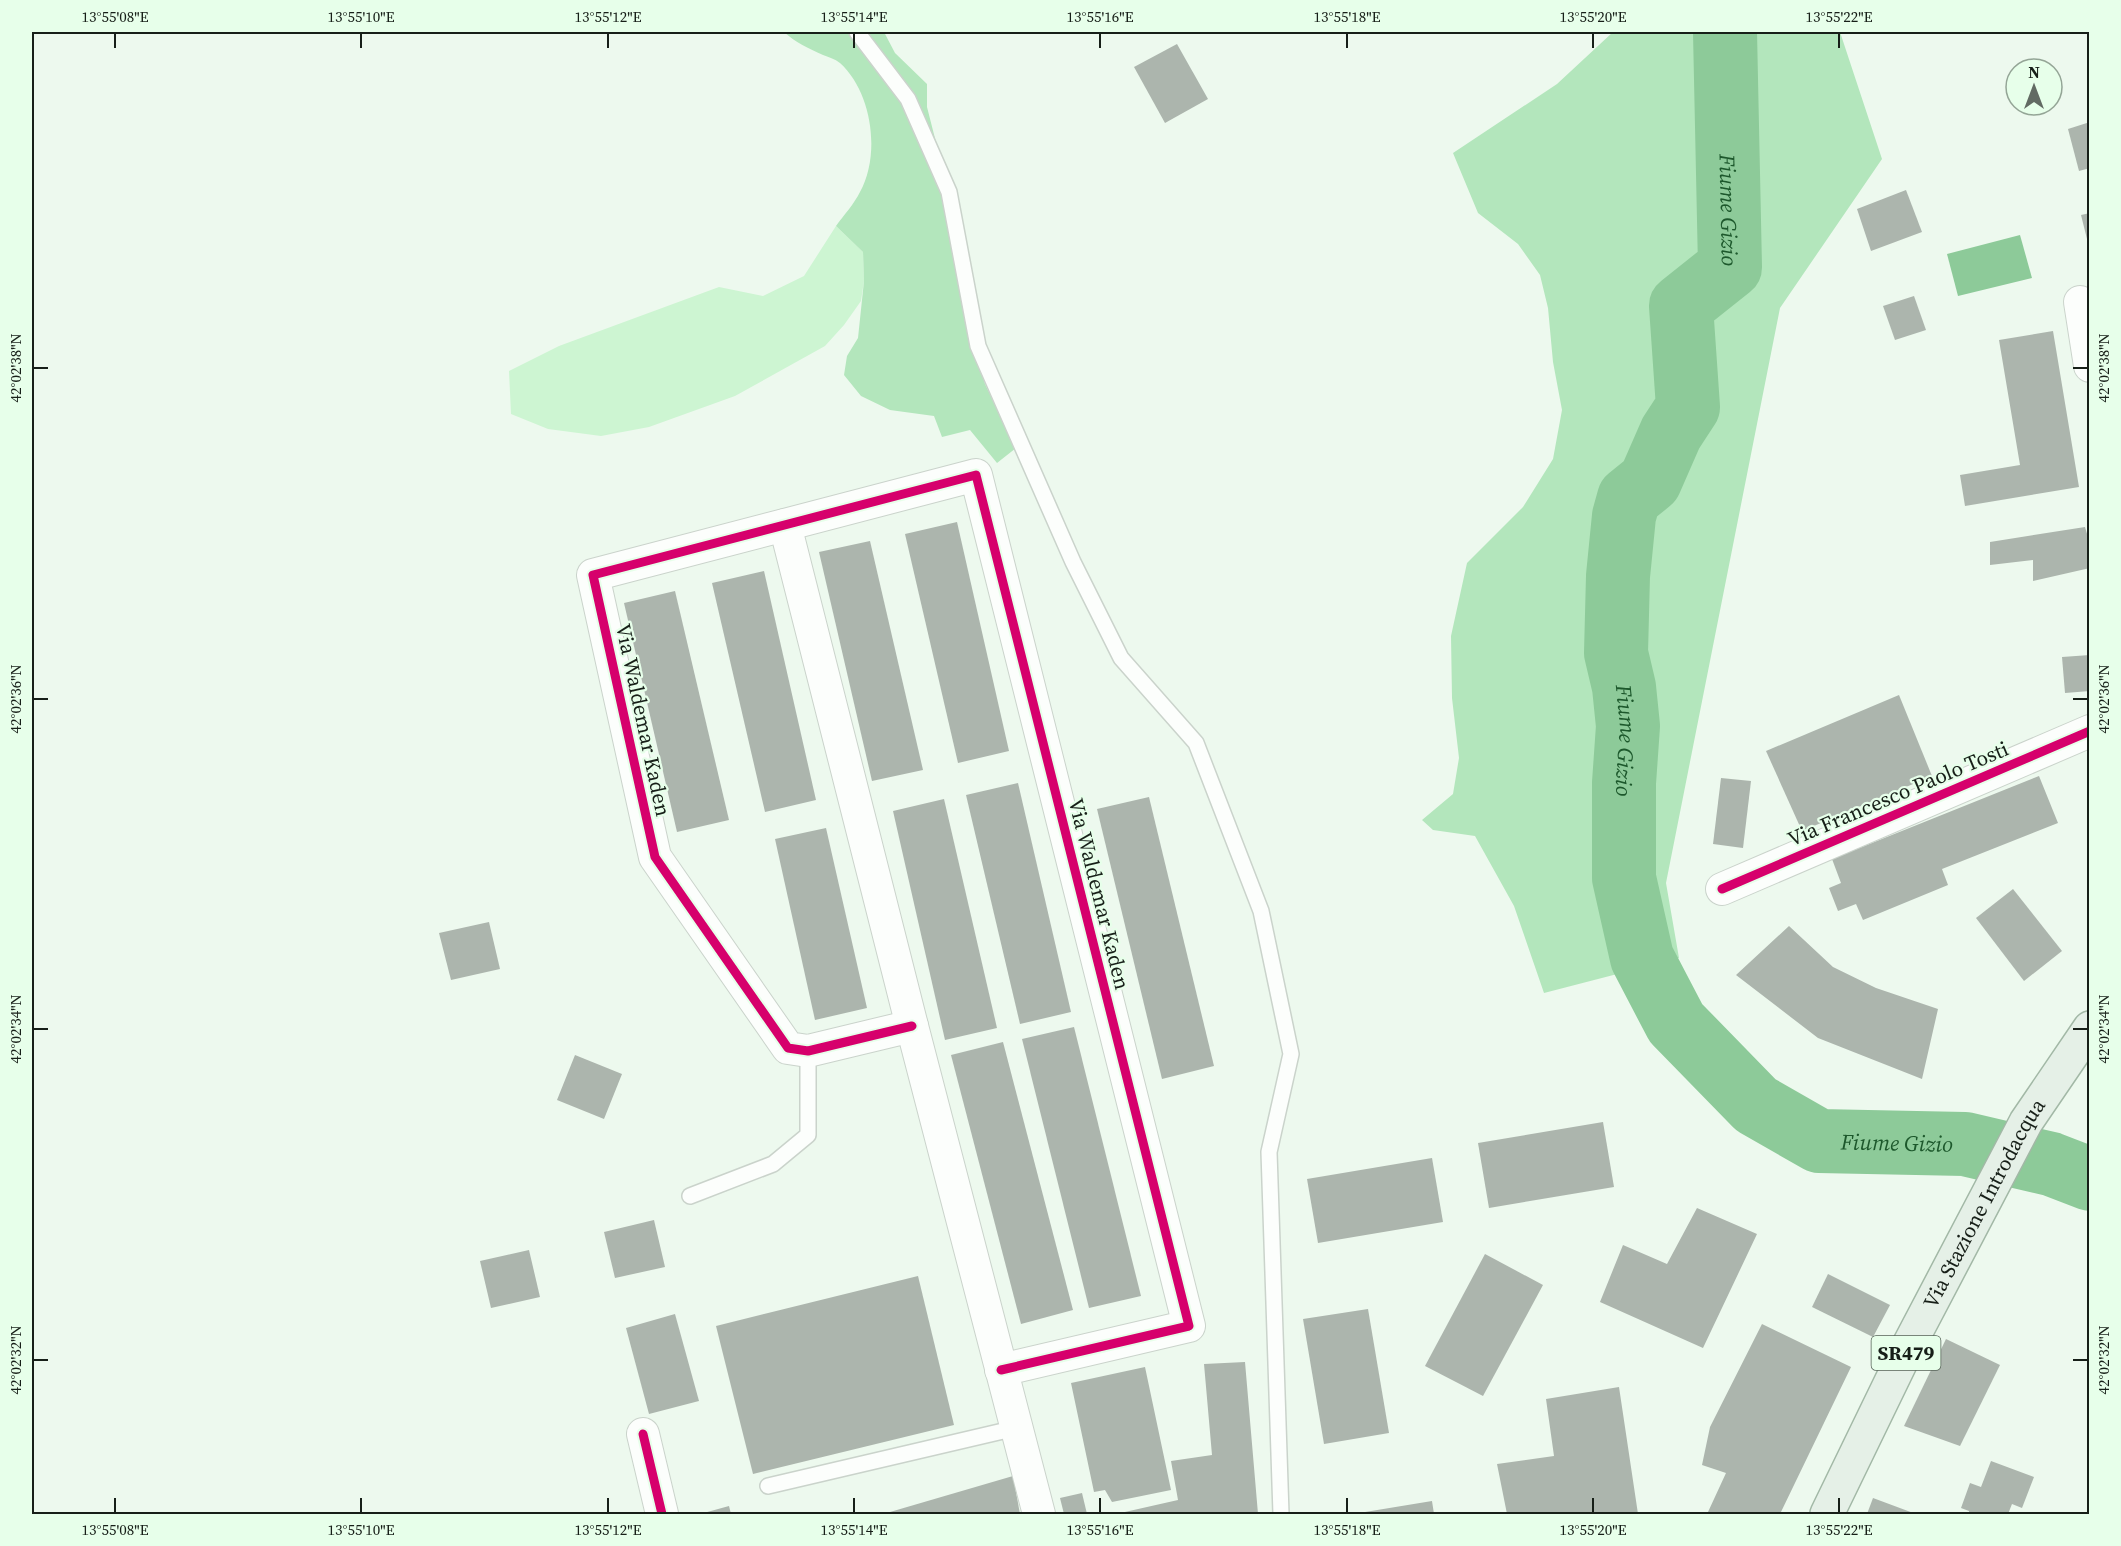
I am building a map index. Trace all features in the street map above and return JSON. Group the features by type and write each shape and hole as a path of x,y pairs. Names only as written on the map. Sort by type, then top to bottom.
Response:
{"main road":[{"name":"Via Stazione Introdacqua","path":"1827,1515 1909,1345 2026,1122 2090,1028"}],"street":[{"path":"2080,302 2090,366"},
{"name":"Via Waldemar Kaden","path":"808,1051 788,1048 655,857 593,575 976,475 1189,1326 1001,1370"},
{"path":"785,525 1039,1515"},
{"name":"Via Francesco Paolo Tosti","path":"1722,889 2090,731"},
{"path":"808,1051 912,1026"},
{"path":"643,1434 663,1515"}],"lane":[{"path":"857,32 908,99 949,192 978,346 1073,562 1121,658 1196,742 1261,912 1291,1054 1269,1152 1281,1515"},
{"path":"690,1196 773,1164 807,1135 808,1051"},
{"path":"768,1486 1016,1428"}],"shaded area":[{"path":"784,32 884,32 895,53 927,84 927,107 941,162 969,321 985,384 1016,448 997,463 970,430 942,437 934,416 890,410 861,396 844,375 847,356 858,338 864,281 863,252 836,226 858,196 866,177 870,160 870,124 860,90 840,63 802,45"},
{"path":"1613,32 1840,32 1882,159 1780,308 1666,883 1679,958 1544,993 1514,906 1475,836 1433,830 1422,820 1453,794 1459,758 1452,698 1451,636 1467,563 1523,507 1553,459 1562,410 1553,362 1548,308 1540,275 1518,244 1478,213 1453,153 1557,84"},
{"path":"836,226 863,252 864,281 861,301 825,346 735,396 649,427 601,436 548,429 511,414 509,371 559,346 719,287 763,296 804,276"},
{"path":"2020,235 2032,278 1958,296 1947,254"}],"building":[{"path":"1177,44 1208,99 1165,123 1134,67"},
{"path":"2090,122 2090,168 2079,171 2068,129"},
{"path":"1906,190 1922,232 1871,251 1857,209"},
{"path":"2090,213 2090,247 2089,247 2081,215"},
{"path":"1914,296 1926,330 1895,340 1883,306"},
{"path":"2053,331 2079,487 1965,506 1960,475 2020,465 1999,340"},
{"path":"957,522 1009,751 958,763 905,534"},
{"path":"2085,527 2090,544 2090,568 2033,581 2033,560 1990,565 1990,542"},
{"path":"870,541 923,770 872,781 819,552"},
{"path":"764,571 816,800 765,812 712,583"},
{"path":"675,591 729,820 677,832 624,603"},
{"path":"2090,655 2090,691 2065,693 2062,657"},
{"path":"1899,695 1932,776 1802,831 1766,751"},
{"path":"2039,776 2058,823 1942,869 1948,885 1863,920 1856,904 1838,911 1829,888 1841,883 1832,859"},
{"path":"1721,778 1751,781 1743,848 1713,844"},
{"path":"1018,783 1071,1012 1020,1024 966,795"},
{"path":"1149,797 1214,1066 1162,1079 1097,809"},
{"path":"944,799 997,1028 945,1040 893,811"},
{"path":"826,828 867,1008 815,1020 775,839"},
{"path":"2013,889 2062,951 2024,981 1976,918"},
{"path":"489,922 500,969 451,980 439,933"},
{"path":"1789,926 1833,967 1876,988 1938,1009 1922,1079 1818,1038 1736,975"},
{"path":"1074,1027 1141,1296 1089,1308 1022,1039"},
{"path":"1003,1042 1073,1310 1021,1324 951,1055"},
{"path":"575,1055 622,1074 604,1119 557,1100"},
{"path":"1603,1122 1614,1187 1489,1208 1478,1143"},
{"path":"1432,1158 1443,1222 1318,1243 1307,1179"},
{"path":"1697,1208 1757,1234 1703,1348 1600,1302 1623,1245 1667,1264"},
{"path":"654,1220 665,1267 615,1278 604,1232"},
{"path":"529,1250 540,1297 491,1308 480,1261"},
{"path":"1485,1254 1543,1285 1483,1396 1425,1366"},
{"path":"1828,1274 1890,1305 1873,1337 1812,1307"},
{"path":"918,1276 954,1425 753,1474 716,1326"},
{"path":"1368,1309 1389,1433 1324,1444 1303,1319"},
{"path":"675,1314 699,1401 649,1414 626,1328"},
{"path":"1762,1324 1851,1367 1780,1514 1712,1514 1708,1512 1726,1473 1702,1465 1710,1427"},
{"path":"1946,1339 2000,1365 1960,1446 1904,1426"},
{"path":"1245,1362 1258,1514 1116,1514 1178,1500 1171,1461 1212,1455 1204,1364"},
{"path":"1145,1367 1171,1490 1112,1502 1105,1490 1094,1492 1071,1383"},
{"path":"1619,1387 1638,1514 1507,1514 1497,1464 1554,1456 1546,1399"},
{"path":"1991,1461 2034,1477 2022,1508 2012,1504 2008,1514 1969,1514 1969,1511 1961,1508 1970,1483 1981,1487"},
{"path":"1013,1476 1020,1514 890,1514 890,1512"},
{"path":"1082,1493 1087,1514 1064,1514 1060,1498"},
{"path":"1873,1498 1916,1514 1867,1514"},
{"path":"1432,1501 1434,1514 1359,1514 1359,1513"},
{"path":"729,1506 731,1514 700,1514"}],"waterway":[{"name":"Fiume Gizio","path":"1725,32 1730,267 1681,306 1688,407 1671,433 1650,481 1629,498 1624,516 1618,576 1616,653 1624,687 1628,726 1624,783 1624,878 1642,958 1676,1023 1756,1105 1819,1141 1965,1144 2051,1164 2090,1179"}],"cycle path":[{"path":"912,1026 808,1051 788,1048 655,857 593,575 976,475 1189,1326 1001,1370"},
{"path":"1722,889 2090,731"},
{"path":"643,1434 662,1514"}]}
